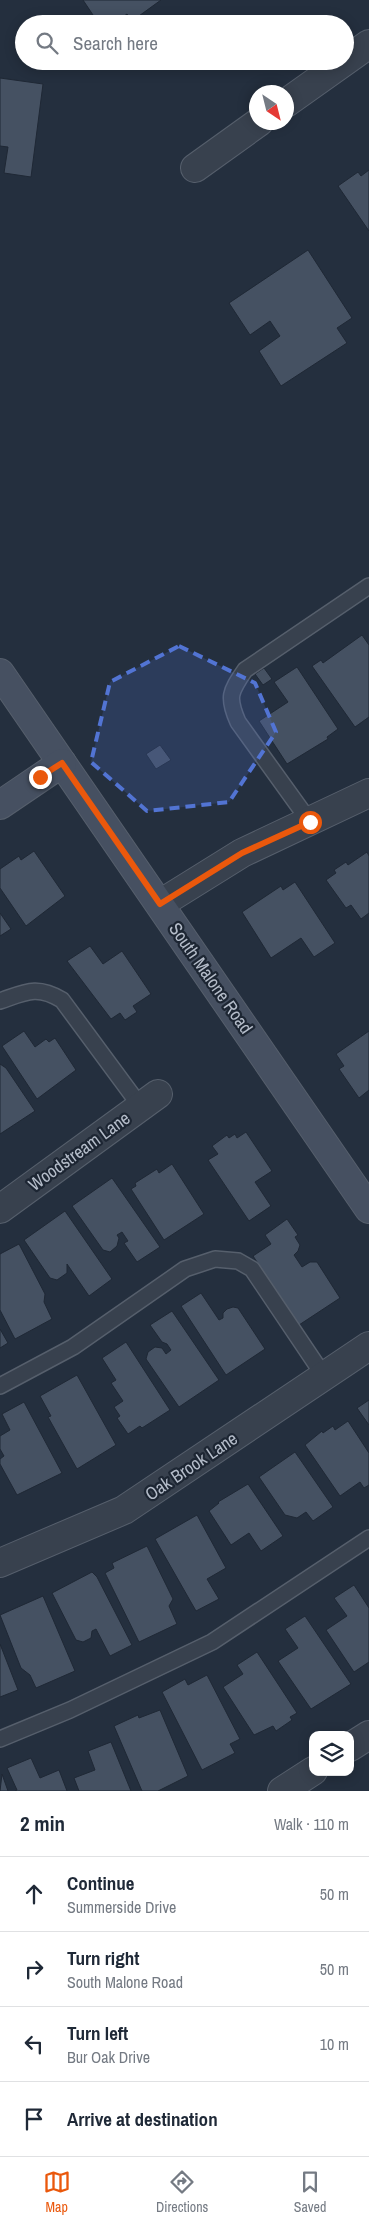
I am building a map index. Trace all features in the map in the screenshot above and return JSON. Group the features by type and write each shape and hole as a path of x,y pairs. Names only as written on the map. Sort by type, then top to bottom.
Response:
{"street":[{"path":"354,55 369,44"},
{"path":"294,97 332,70"},
{"path":"195,168 249,129"},
{"name":"South Malone Road","path":"0,673 369,1209"},
{"path":"0,805 62,763"},
{"path":"160,904 242,853 369,793"},
{"name":"Woodstream Lane","path":"0,1209 150,1100"},
{"name":"Oak Brook Lane","path":"0,1563 124,1510 369,1346"},
{"path":"354,1745 369,1736"},
{"path":"282,1791 309,1774"}],"lane":[{"path":"310,822 238,722 231,707 231,690 245,670 369,586"},
{"path":"0,1001 25,992 46,990 62,1000 150,1100"},
{"path":"0,1386 73,1347 185,1269 215,1259 238,1261 252,1269 324,1376"},
{"path":"0,1740 70,1710 212,1642 369,1538"}],"highlighted area":[{"path":"179,646 255,683 276,732 229,802 147,811 91,762 110,682"}],"building":[{"path":"83,0 161,0 140,15 93,15"},
{"path":"0,78 43,84 31,177 4,173 8,147 0,146"},
{"path":"369,170 369,231 338,186 358,172 361,176"},
{"path":"308,250 352,318 337,328 347,343 281,386 259,351 280,336 270,321 250,335 229,303"},
{"path":"362,635 369,645 369,717 355,727 312,666 321,660 323,663"},
{"path":"297,667 338,729 327,737 328,739 287,764 259,721 288,702 274,682"},
{"path":"264,668 272,679 263,685 255,674"},
{"path":"160,745 171,760 156,769 146,754"},
{"path":"34,851 65,896 26,926 0,888 0,869 19,856 21,860"},
{"path":"367,852 369,856 369,913 361,919 351,905 346,908 326,880 336,873 334,870 346,862 348,865"},
{"path":"295,882 335,943 314,957 301,938 271,958 242,912 281,886 283,890"},
{"path":"0,913 11,929 0,936"},
{"path":"90,946 103,964 122,951 151,994 133,1006 137,1012 125,1020 120,1013 111,1019 67,961"},
{"path":"24,1031 35,1047 46,1039 49,1042 55,1038 76,1070 37,1099 2,1046"},
{"path":"369,1031 369,1090 359,1098 339,1069 344,1066 336,1054"},
{"path":"0,1064 6,1068 35,1111 0,1134"},
{"path":"246,1132 272,1171 255,1182 271,1206 249,1221 208,1160 218,1154 212,1146 227,1135 229,1138 235,1134 237,1138"},
{"path":"172,1164 204,1214 164,1240 131,1189 136,1186 135,1183 157,1169 159,1173"},
{"path":"112,1178 160,1247 137,1262 124,1243 128,1241 122,1232 117,1235 119,1238 117,1246 110,1252 103,1250 72,1206"},
{"path":"65,1211 112,1279 89,1296 67,1264 67,1273 57,1280 50,1278 24,1240"},
{"path":"287,1219 298,1235 295,1237 300,1245 294,1255 302,1267 310,1262 317,1262 340,1298 299,1325 253,1256 271,1244 265,1235"},
{"path":"19,1244 45,1294 44,1302 52,1319 15,1339 0,1310 0,1254"},
{"path":"201,1293 219,1320 223,1318 223,1313 227,1309 238,1308 265,1349 226,1375 181,1306"},
{"path":"172,1311 219,1380 179,1407 146,1359 148,1352 155,1347 162,1348 166,1354 171,1350 167,1344 162,1342 150,1325"},
{"path":"0,1329 8,1343 0,1348"},
{"path":"126,1342 170,1410 142,1428 140,1426 128,1434 117,1418 120,1416 114,1407 123,1401 111,1383 116,1380 102,1358"},
{"path":"77,1375 116,1445 77,1469 48,1417 51,1416 40,1396"},
{"path":"369,1400 369,1425 357,1408"},
{"path":"24,1402 62,1473 17,1495 0,1464 0,1459 4,1456 0,1449 0,1436 10,1430 2,1414"},
{"path":"348,1421 369,1453 369,1485 364,1488 360,1482 340,1496 305,1445 322,1431 323,1433 333,1426 335,1430"},
{"path":"295,1452 333,1507 313,1521 306,1512 297,1518 285,1515 259,1477"},
{"path":"248,1484 283,1536 261,1551 249,1533 231,1545 209,1511 218,1502"},
{"path":"197,1515 226,1568 207,1579 219,1599 196,1611 155,1539"},
{"path":"147,1546 173,1599 169,1606 177,1624 139,1642 105,1573 114,1568 112,1563"},
{"path":"92,1572 97,1577 132,1645 110,1656 96,1629 92,1631 91,1638 83,1642 76,1640 52,1593"},
{"path":"354,1585 369,1608 369,1662 354,1672 326,1630 347,1616 334,1598"},
{"path":"43,1596 75,1671 36,1688 30,1675 21,1668 0,1615"},
{"path":"305,1616 351,1684 311,1709 278,1661 298,1648 285,1629"},
{"path":"0,1644 18,1690 0,1697"},
{"path":"257,1652 297,1713 290,1717 292,1720 276,1731 273,1726 254,1735 223,1687 243,1674 237,1665"},
{"path":"207,1675 240,1739 230,1744 235,1753 202,1770 162,1692 185,1679 188,1685"},
{"path":"160,1710 188,1776 158,1791 142,1791 114,1726 138,1715 139,1718"},
{"path":"111,1742 131,1791 79,1791 74,1778 95,1770 88,1751"},
{"path":"31,1758 40,1778 59,1770 67,1791 15,1791 17,1790 7,1768"},
{"path":"2,1774 8,1791 0,1791"}],"route":[{"path":"40,777 62,763 160,904 242,853 310,822"}]}
